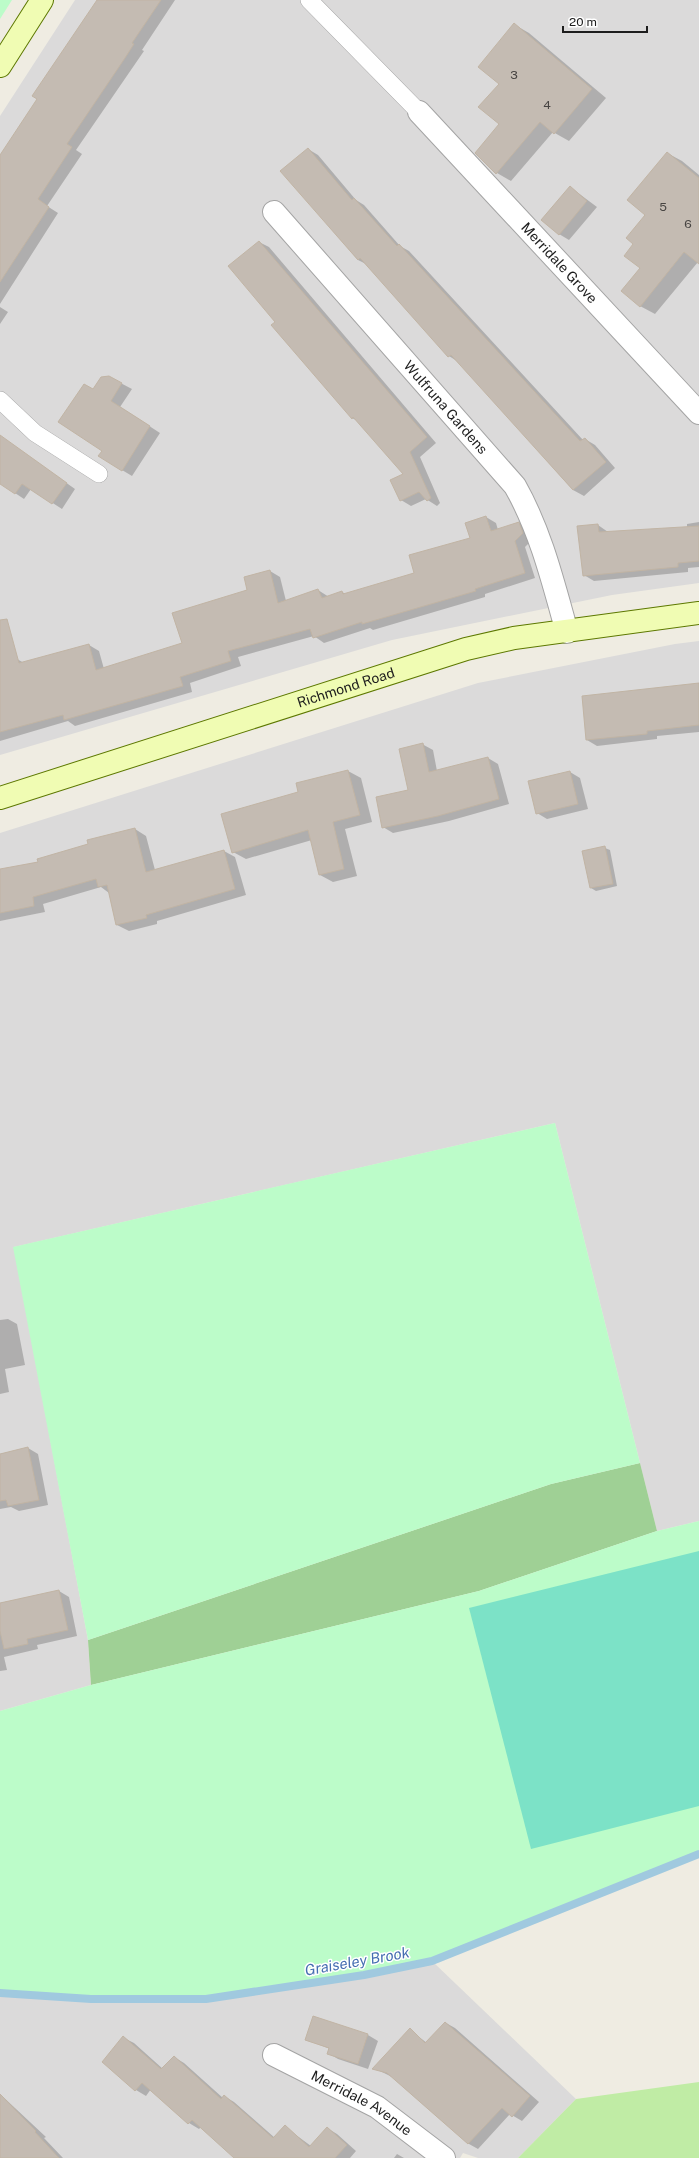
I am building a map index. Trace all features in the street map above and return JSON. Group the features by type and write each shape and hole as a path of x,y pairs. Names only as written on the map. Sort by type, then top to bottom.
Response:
{"street":[{"path":"0,66 42,0"},
{"name":"Merridale Grove","path":"419,112 699,412"},
{"name":"Wulfruna Gardens","path":"274,212 515,486 530,513 540,538 567,632"},
{"name":"Richmond Road","path":"0,798 432,658 514,638 699,613"},
{"name":"Merridale Avenue","path":"274,2055 377,2107 444,2158"}],"lane":[{"path":"309,0 419,112"},
{"path":"0,400 35,433 100,474"}],"shaded area":[{"path":"75,0 699,0 699,583 612,595 392,640 0,755 0,116"},
{"path":"699,641 699,1521 657,1531 555,1123 14,1247 88,1640 91,1685 0,1711 0,833 478,683 675,644"},
{"path":"432,1961 576,2099 518,2158 478,2158 463,2153 460,2158 0,2158 0,1993 91,1999 206,1999 364,1975"}],"green space":[{"path":"0,0 12,0 0,19"},
{"path":"555,1123 640,1463 551,1484 88,1640 13,1247"},
{"path":"640,1463 657,1531 479,1591 91,1685 88,1640 551,1484"},
{"path":"699,1521 699,1854 432,1961 364,1975 206,1999 91,1999 0,1993 0,1711 91,1685 479,1591 657,1531"},
{"path":"699,1551 699,1806 531,1849 469,1608"},
{"path":"699,2082 699,2158 518,2158 576,2099"}],"building":[{"path":"97,0 161,0 132,43 134,44 125,58 67,144 72,147 38,199 49,207 0,282 0,155 37,99 32,96"},
{"path":"514,23 592,89 554,134 540,122 496,174 475,153 499,124 478,107 499,84 478,67"},
{"path":"308,148 352,200 354,198 397,246 399,244 580,441 585,438 606,462 573,490 451,355 448,357 360,258 358,260 280,171"},
{"path":"667,152 699,178 699,264 684,252 640,307 621,291 640,268 624,256 633,244 626,238 645,215 627,200"},
{"path":"570,186 587,201 559,235 541,220"},
{"path":"259,241 427,437 410,452 431,498 427,501 419,492 400,501 390,480 403,474 353,417 352,419 271,325 275,322 228,266"},
{"path":"109,376 122,383 111,401 150,426 122,471 98,456 102,451 58,422 84,384 93,389 101,377"},
{"path":"0,435 67,483 52,504 22,484 15,494 0,484"},
{"path":"486,516 491,531 519,522 523,533 515,541 525,573 475,589 476,591 362,624 362,622 313,638 310,629 228,651 231,661 180,677 183,686 64,720 63,715 0,732 0,620 7,619 19,663 89,644 96,670 182,643 172,613 247,590 244,577 270,570 278,603 318,589 322,598 342,591 343,594 414,573 409,555 470,538 465,523"},
{"path":"598,524 599,532 699,526 699,561 678,563 678,567 583,576 577,526"},
{"path":"699,683 699,725 647,731 647,734 586,740 582,696"},
{"path":"423,743 429,772 488,757 499,799 438,816 382,828 376,797 408,790 399,749"},
{"path":"348,770 360,815 333,822 344,869 319,875 308,830 232,853 221,814 298,792 296,783"},
{"path":"570,771 578,804 536,814 528,781"},
{"path":"135,828 146,872 224,850 235,889 146,915 147,918 116,925 107,885 98,887 96,879 33,897 34,906 0,913 0,869 38,862 37,859 88,844 87,840"},
{"path":"605,846 613,884 590,888 582,851"},
{"path":"28,1447 39,1500 8,1506 6,1500 0,1501 0,1454"},
{"path":"59,1590 68,1630 27,1639 28,1644 4,1649 0,1631 0,1603"},
{"path":"313,2016 368,2034 358,2064 327,2054 329,2048 305,2040"},
{"path":"445,2022 530,2096 512,2117 502,2108 468,2144 387,2073 372,2069 410,2028 425,2043"},
{"path":"123,2036 161,2069 174,2056 221,2099 224,2095 273,2138 285,2125 309,2147 327,2127 347,2145 335,2158 234,2158 192,2120 188,2124 142,2083 135,2091 102,2062"},
{"path":"0,2094 36,2131 35,2132 59,2158 0,2158"}],"waterway":[{"name":"Graiseley Brook","path":"0,1993 91,1999 206,1999 364,1975 432,1961 699,1854"}]}
